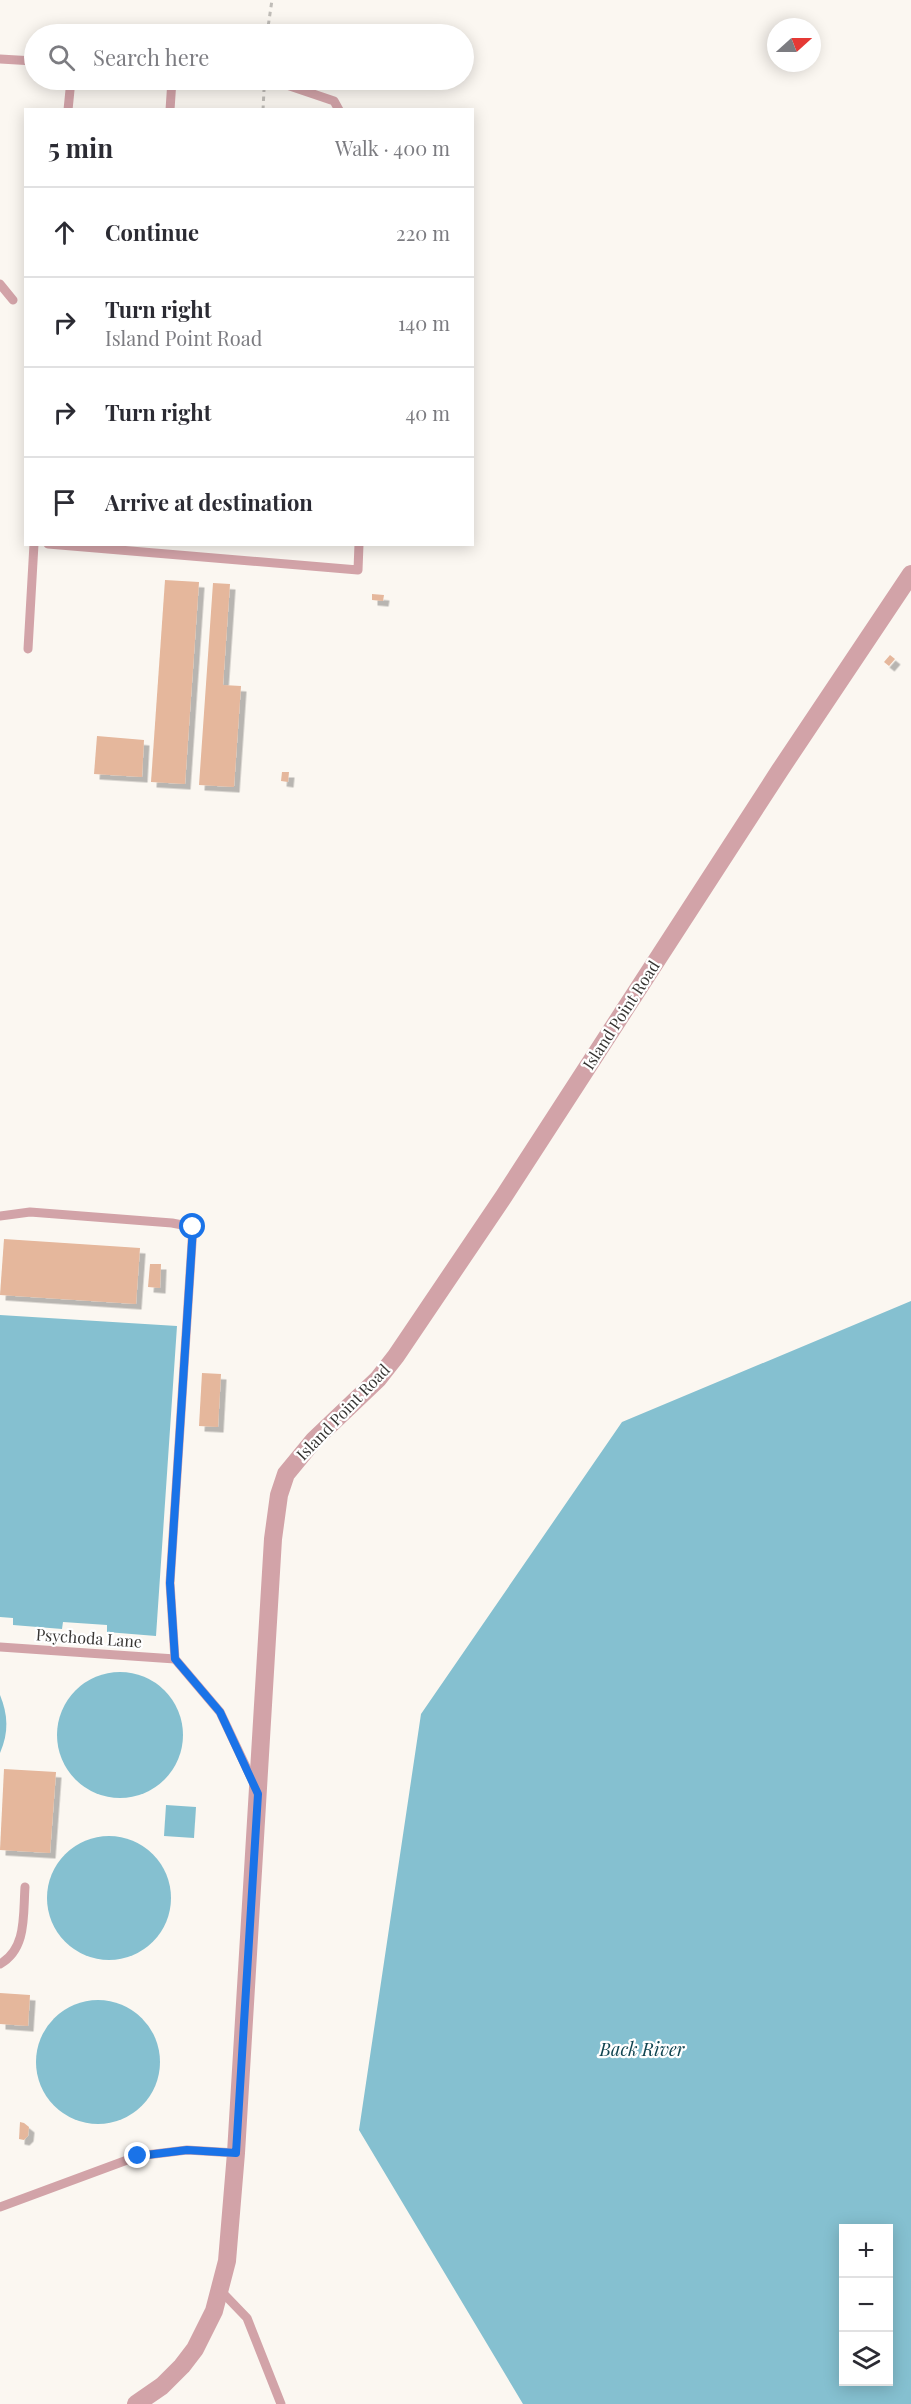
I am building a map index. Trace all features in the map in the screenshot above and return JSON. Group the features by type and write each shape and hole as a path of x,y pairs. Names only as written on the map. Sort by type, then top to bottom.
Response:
{"street":[{"name":"Island Point Road","path":"136,2404 145,2399 182,2366 205,2331 221,2291 231,2228 273,1539 279,1495 286,1474 314,1440 378,1379 396,1356 504,1196 780,770 911,574"}],"lane":[{"path":"0,59 24,60"},
{"path":"68,108 70,90"},
{"path":"170,108 171,90"},
{"path":"296,90 334,101 338,108"},
{"path":"0,284 14,300"},
{"path":"28,649 34,546"},
{"path":"72,546 358,570 359,546"},
{"path":"0,1216 30,1212 171,1223 193,1227 170,1583 175,1659 220,1712 258,1794"},
{"name":"Psychoda Lane","path":"0,1647 175,1659"},
{"path":"0,1964 11,1958 18,1948 25,1887"},
{"path":"0,2206 138,2156 187,2150 236,2153"},
{"path":"221,2291 247,2318 281,2404"}],"path":[{"path":"268,24 272,0"},
{"path":"263,108 267,90"}],"water":[{"name":"Back River","path":"911,1301 911,2404 523,2404 359,2130 421,1714 622,1422"},
{"path":"0,1315 177,1326 156,1636 107,1632 107,1625 63,1622 62,1629 13,1625 13,1618 0,1617"},
{"path":"120,1672 144,1677 164,1691 178,1711 183,1735 178,1759 164,1779 144,1793 120,1798 96,1793 76,1779 62,1759 57,1735 62,1711 76,1691 96,1677"},
{"path":"0,1695 5,1710 6,1724 5,1738 0,1753"},
{"path":"166,1805 196,1807 194,1838 164,1836"},
{"path":"109,1836 133,1841 153,1854 166,1874 171,1898 166,1922 153,1942 133,1955 109,1960 85,1955 65,1942 52,1922 47,1898 52,1874 65,1854 85,1841"},
{"path":"98,2000 122,2005 142,2018 155,2038 160,2062 155,2086 142,2106 122,2119 98,2124 74,2119 54,2106 41,2086 36,2062 41,2038 54,2018 74,2005"}],"building":[{"path":"165,580 199,582 185,784 151,782"},
{"path":"213,583 230,584 223,685 241,686 234,787 199,785"},
{"path":"372,594 384,595 383,601 372,600"},
{"path":"890,655 895,659 889,666 884,662"},
{"path":"97,736 144,740 142,777 94,774"},
{"path":"282,772 289,772 288,782 281,781"},
{"path":"4,1239 140,1248 136,1304 0,1295"},
{"path":"150,1264 161,1264 160,1288 148,1287"},
{"path":"202,1373 221,1374 218,1427 199,1426"},
{"path":"4,1769 56,1772 50,1853 0,1850"},
{"path":"0,1993 30,1995 28,2026 0,2024"},
{"path":"20,2122 29,2127 28,2136 24,2140 19,2139"}],"route":[{"path":"138,2156 187,2150 236,2153 258,1794 220,1712 175,1659 170,1583 193,1227"}]}
